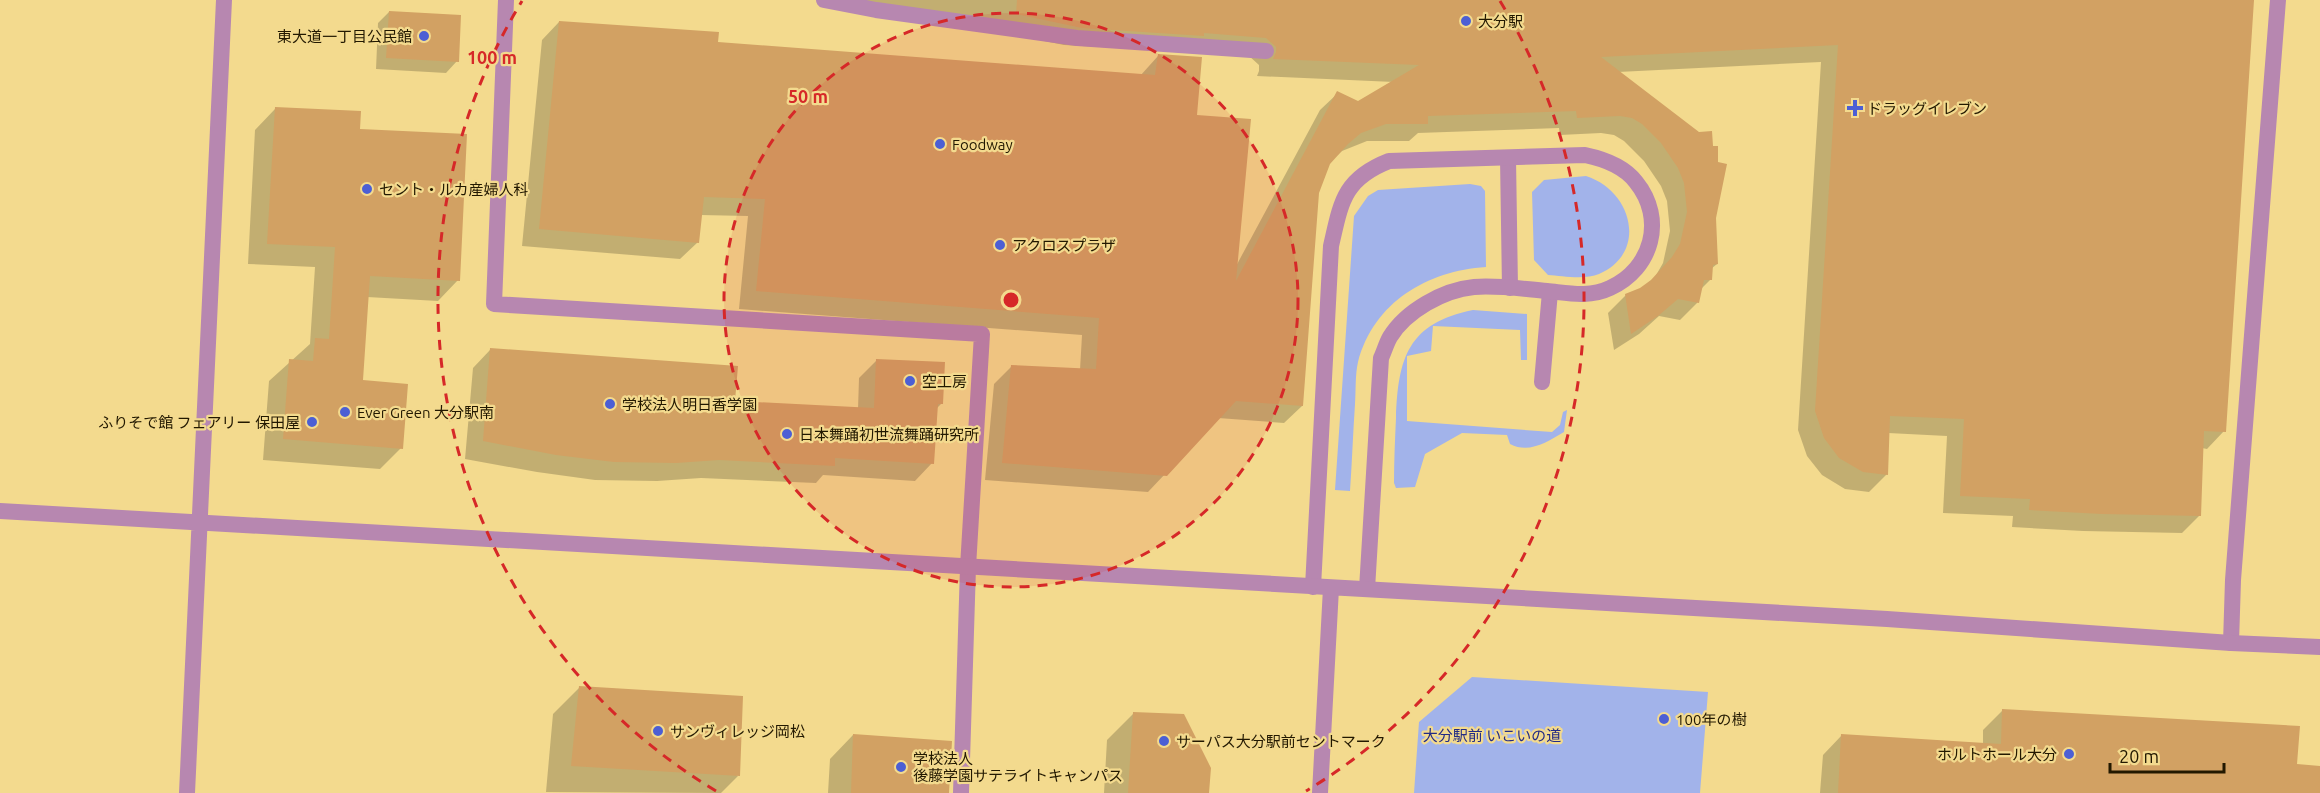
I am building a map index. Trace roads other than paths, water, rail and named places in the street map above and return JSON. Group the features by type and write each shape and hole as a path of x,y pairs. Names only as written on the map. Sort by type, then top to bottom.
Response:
{"street":[{"path":"187,793 224,0"},
{"path":"506,0 494,304 982,334 968,567 961,793"},
{"path":"824,0 876,5 1077,38 1266,51"},
{"path":"2231,643 2233,580 2278,0"},
{"path":"1313,587 1331,246 1341,202 1353,184 1369,169 1389,161 1585,155 1605,160 1636,181 1649,202 1650,247 1641,266 1626,279 1608,289 1583,295 1473,287 1446,293 1412,313 1390,337 1381,358 1367,589"},
{"path":"1508,158 1510,288"},
{"path":"1542,382 1550,292"},
{"path":"0,511 1887,619 2231,643 2320,646"},
{"path":"1320,793 1331,588"}],"place":[{"name":"大分駅","path":"1466,21"},
{"name":"東大道一丁目公民館","path":"424,36"},
{"name":"ドラッグイレブン","path":"1855,108"},
{"name":"Foodway","path":"940,144"},
{"name":"セント・ルカ産婦人科","path":"367,189"},
{"name":"アクロスプラザ","path":"1000,245"},
{"name":"空工房","path":"910,381"},
{"name":"学校法人明日香学園","path":"610,404"},
{"name":"Ever Green 大分駅南","path":"345,412"},
{"name":"ふりそで館 フェアリー 保田屋","path":"312,422"},
{"name":"日本舞踊初世流舞踊研究所","path":"787,434"},
{"name":"100年の樹","path":"1664,719"},
{"name":"サンヴィレッジ岡松","path":"658,731"},
{"name":"サーパス大分駅前セントマーク","path":"1164,741"},
{"name":"ホルトホール大分","path":"2069,754"},
{"name":"学校法人 後藤学園サテライトキャンパス","path":"901,767"}],"park label":[{"name":"大分駅前 いこいの道","path":"1492,735"}]}
